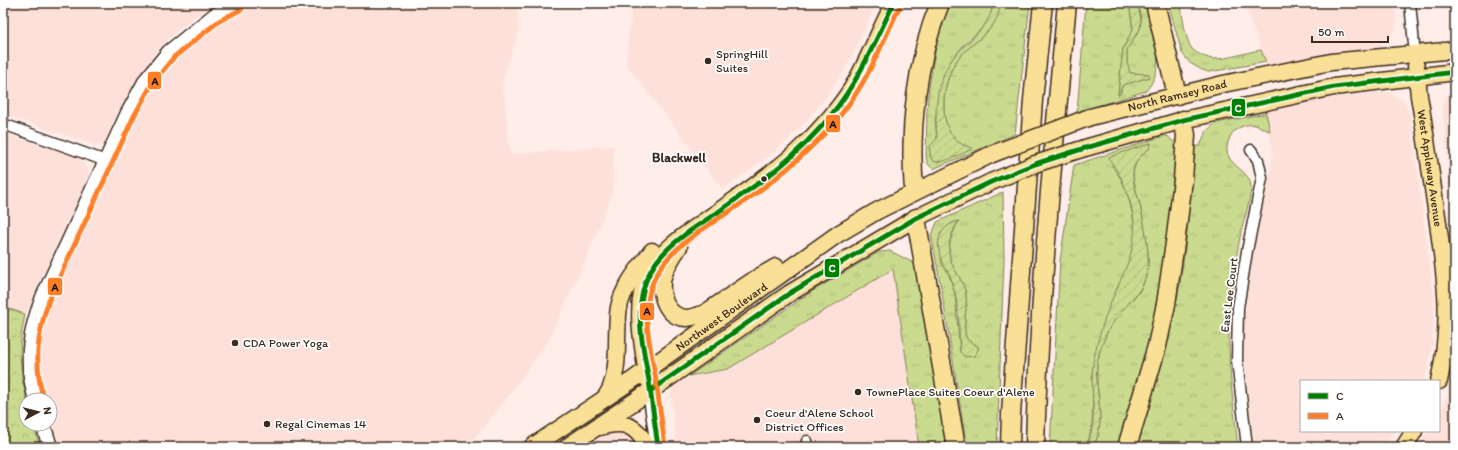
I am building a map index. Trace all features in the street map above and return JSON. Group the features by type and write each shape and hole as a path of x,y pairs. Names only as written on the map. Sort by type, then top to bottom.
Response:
{"highway":[{"path":"914,191 913,174 916,97 922,56 932,21 940,3"},
{"path":"1010,447 1033,100 1043,3"},
{"path":"1035,447 1045,248 1067,3"},
{"path":"1155,3 1177,95"},
{"path":"1127,447 1157,346 1166,304 1183,180 1186,135 1183,120"},
{"path":"916,218 956,447"}],"main road":[{"path":"650,391 640,306 646,279 653,266 665,252 688,232 771,174 825,123 856,80 894,3"},
{"name":"North Ramsey Road","path":"914,191 992,154 1090,117 1224,84 1331,62 1455,50"},
{"name":"West Appleway Avenue","path":"1415,55 1447,289 1447,332 1444,360 1439,380"},
{"name":"North Ramsey Road","path":"916,218 991,182 1035,164 1084,148 1183,120 1334,87 1455,72"},
{"path":"1177,95 1183,120"},
{"path":"914,191 916,218"},
{"name":"Northwest Boulevard","path":"532,447 647,370 838,234 914,191"},
{"name":"Northwest Boulevard","path":"567,447 597,428 790,294 916,218"},
{"path":"688,232 670,262 661,288 664,302 672,312 688,318 704,313 757,278 838,234"},
{"path":"606,398 616,369 616,335 620,305 632,278 654,249 688,232"},
{"path":"597,428 610,424 631,426 642,436 647,447"},
{"path":"1404,447 1413,432"}],"street":[{"path":"34,392 29,369 30,346 34,322 43,297 128,113 146,80 169,52 215,15 240,3"},
{"name":"West Appleway Avenue","path":"1410,3 1415,55"},
{"path":"3,124 106,161"},
{"name":"East Lee Court","path":"1247,447 1237,360 1238,308 1247,251 1262,178 1258,160 1251,150"},
{"path":"650,391 658,447"},
{"path":"45,432 50,447"}],"shaded area":[{"path":"3,3 218,3 208,8 181,27 158,49 128,94 112,123 105,142 97,146 3,114"},
{"path":"255,3 516,3 519,31 502,81 511,154 613,146 613,193 584,263 548,341 505,401 467,447 59,447 55,432 58,432 58,392 45,392 39,363 40,339 44,316 142,104 173,60 189,45 221,22"},
{"path":"632,3 877,3 849,62 826,97 808,119 774,152 723,190 626,64"},
{"path":"1244,3 1394,3 1397,21 1393,34 1378,48 1267,65"},
{"path":"1455,84 1455,236 1442,104"},
{"path":"1383,92 1390,93 1403,101 1410,115 1434,298 1433,342 1424,380 1300,380 1300,432 1394,432 1382,447 1254,447 1245,363 1244,325 1251,259 1271,170 1273,153 1265,110 1307,101"},
{"path":"3,133 75,157 82,161 88,170 88,177 25,314 3,307"},
{"path":"893,269 919,447 677,447 671,399 671,390 676,381 728,369"},
{"path":"1455,377 1455,447 1417,447 1427,432 1440,432 1440,413"},
{"path":"629,430 639,447 578,447 603,431"}],"green space":[{"path":"950,3 993,3 990,18 987,23 963,46 950,62 935,118 937,140 935,161 942,161 972,149 962,145 954,139 949,131 944,112 945,91 955,63 963,53 992,26 1000,6 999,3 1030,3 1015,134 933,169 927,163 926,155 928,96 936,48 942,24"},
{"path":"993,3 999,3 999,13 996,21 983,36 960,56 955,63 946,84 944,108 946,122 950,132 955,140 963,145 973,148 952,158 935,162 931,159 929,147 937,139 937,101 944,73 961,49 982,29 991,13"},
{"path":"1086,3 1127,3 1130,9 1133,29 1123,49 1118,94 1121,92 1123,85 1148,74 1129,73 1127,62 1127,49 1140,29 1141,21 1138,3 1146,3 1156,44 1158,61 1156,74 1146,91 1077,112"},
{"path":"1127,3 1138,3 1141,21 1140,29 1127,49 1127,62 1130,73 1148,74 1150,77 1123,85 1120,94 1118,95 1123,49 1133,29 1130,9"},
{"path":"1168,3 1181,3 1187,39 1192,49 1197,53 1215,59 1261,50 1266,62 1209,72 1190,63 1182,53"},
{"path":"1266,113 1270,131 1256,125 1241,127 1234,131 1230,137 1227,147 1228,155 1231,161 1247,176 1251,191 1236,260 1229,325 1231,378 1238,447 1136,447 1160,371 1178,294 1186,239 1195,146 1200,146 1206,132 1217,123"},
{"path":"1168,136 1172,141 1177,141 1165,269 1157,320 1120,447 1093,447 1098,436 1100,424 1097,363 1102,344 1110,327 1122,309 1139,292 1146,277 1148,261 1147,244 1143,217 1133,174 1137,161 1150,148 1151,143 1112,166 1120,177 1127,192 1133,216 1135,234 1131,256 1123,278 1112,300 1094,359 1092,425 1087,447 1050,447 1060,261 1074,165"},
{"path":"1151,143 1150,148 1137,161 1133,174 1133,181 1140,205 1146,238 1148,256 1145,278 1137,293 1110,327 1100,351 1097,363 1097,375 1100,423 1098,435 1093,447 1087,447 1093,424 1092,373 1094,357 1099,336 1111,302 1129,260 1134,238 1133,215 1130,201 1121,178 1109,157"},
{"path":"1003,192 1004,259 997,447 967,447 931,234 937,222","holes":["959,221 949,246 950,257 966,295 965,335 968,340 978,346 978,350 960,352 955,294 944,265 940,234 952,223"]},
{"path":"959,221 950,240 949,251 951,262 962,283 966,295 965,335 968,340 978,346 978,350 974,356 965,357 960,352 955,293 950,275 940,258 938,244 942,232 951,224"},
{"path":"890,251 914,263 919,274 948,447 919,447 893,269 728,369 689,376 811,292 879,252"},
{"path":"3,307 25,314 21,336 20,355 25,392 18,392 18,432 35,432 40,447 3,447"}],"transit line":[{"name":"C","path":"658,447 643,348 640,314 643,291 647,278 654,265 672,245 776,170 799,150 820,128 844,98 862,68 894,3"},
{"name":"A","path":"665,446 656,380 649,344 647,318 649,294 659,269 693,236 745,201 770,182 795,162 825,133 858,91 878,54 900,6"},
{"name":"A","path":"42,392 38,372 38,349 39,337 49,300 134,116 152,84 174,57 219,21 242,9"},
{"name":"C","path":"650,391 790,293 916,218 991,182 1035,164 1183,120 1334,87 1455,72"}],"place":[{"name":"SpringHill Suites","path":"708,61"},
{"name":"CDA Power Yoga","path":"235,343"},
{"name":"TownePlace Suites Coeur d'Alene","path":"858,392"},
{"name":"Coeur d'Alene School District Offices","path":"757,420"},
{"name":"Regal Cinemas 14","path":"267,424"}],"district":[{"name":"Blackwell","path":"679,157"}]}
